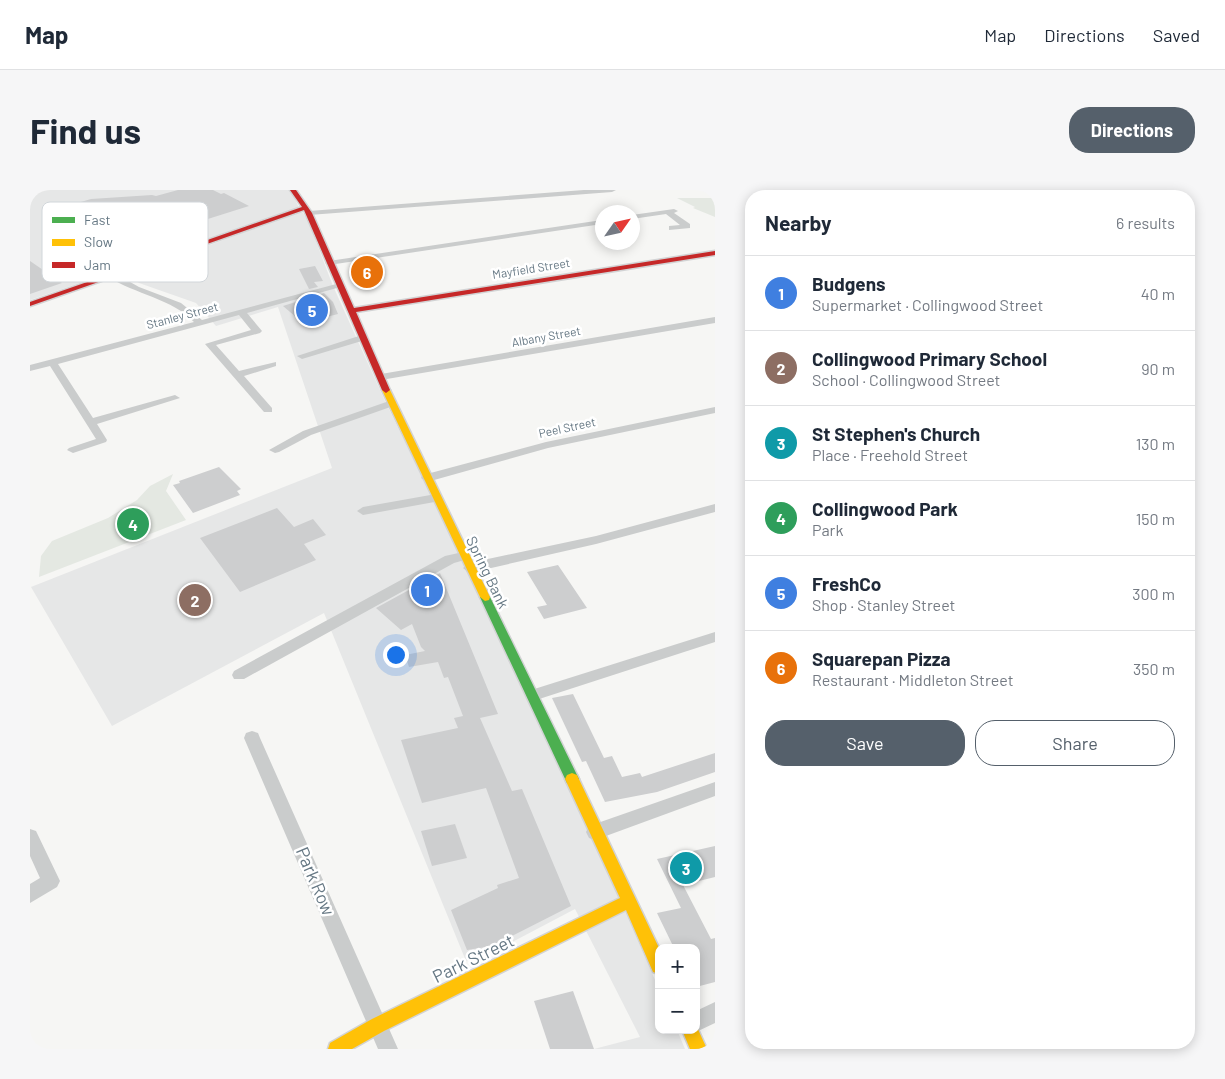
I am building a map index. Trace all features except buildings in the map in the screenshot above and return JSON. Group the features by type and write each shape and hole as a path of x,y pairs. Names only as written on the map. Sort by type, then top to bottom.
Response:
{"street":[{"name":"Spring Bank","path":"293,190 307,210 362,338 436,498 533,696 627,902 655,958"},
{"path":"208,243 307,210 612,190"},
{"path":"640,216 671,211 686,226 672,228"},
{"path":"329,263 595,223"},
{"name":"Mayfield Street","path":"350,311 715,253"},
{"path":"31,302 90,282"},
{"path":"124,282 136,289 177,302 192,312 200,323"},
{"name":"Stanley Street","path":"30,368 340,286"},
{"path":"242,312 256,331 210,344 268,410"},
{"name":"Albany Street","path":"380,377 715,320"},
{"path":"302,356 362,338"},
{"path":"52,362 102,440 73,450"},
{"path":"237,375 273,364"},
{"path":"92,422 174,398"},
{"path":"275,450 307,433 392,403"},
{"name":"Peel Street","path":"427,478 546,446 715,410"},
{"path":"363,511 436,498"},
{"path":"239,675 450,559 466,562 569,546 715,508"},
{"path":"533,696 715,637"},
{"name":"Park Row","path":"252,738 388,1049"},
{"path":"595,832 715,789"},
{"path":"30,837 51,881 30,894"},
{"name":"Park Street","path":"336,1049 378,1025 627,902"},
{"path":"700,1020 715,1012"},
{"path":"692,1034 699,1049"}],"shaded area":[{"path":"30,190 291,190 299,208 208,239 208,202 42,202 42,282 83,282 30,300"},
{"path":"677,198 715,198 715,217 693,208 695,207"},
{"path":"300,212 303,213 309,223 333,286 385,401 539,715 655,980 655,1034 679,1034 685,1049 594,1049 640,1037 575,909 495,951 466,961 324,613 112,726 31,587 332,468 278,307 216,326 196,303 138,282 208,282 208,246"},
{"path":"173,474 166,491 186,520 39,577 41,556 52,541 108,518 137,500 150,486"}],"traffic: fast":[{"path":"485,597 572,779"}],"traffic: slow":[{"path":"386,390 485,597"},
{"path":"572,779 655,957"},
{"path":"336,1049 378,1025 627,902"},
{"path":"692,1034 699,1049"}],"traffic: jam":[{"path":"293,190 309,213 386,390"},
{"path":"208,242 305,208"},
{"path":"350,311 715,253"},
{"path":"30,304 93,282"}],"place":[{"name":"Squarepan Pizza","path":"367,272"},
{"name":"FreshCo","path":"312,310"},
{"name":"Collingwood Park","path":"133,524"},
{"name":"Budgens","path":"427,590"},
{"name":"Collingwood Primary School","path":"195,600"},
{"name":"St Stephen's Church","path":"686,868"}]}
